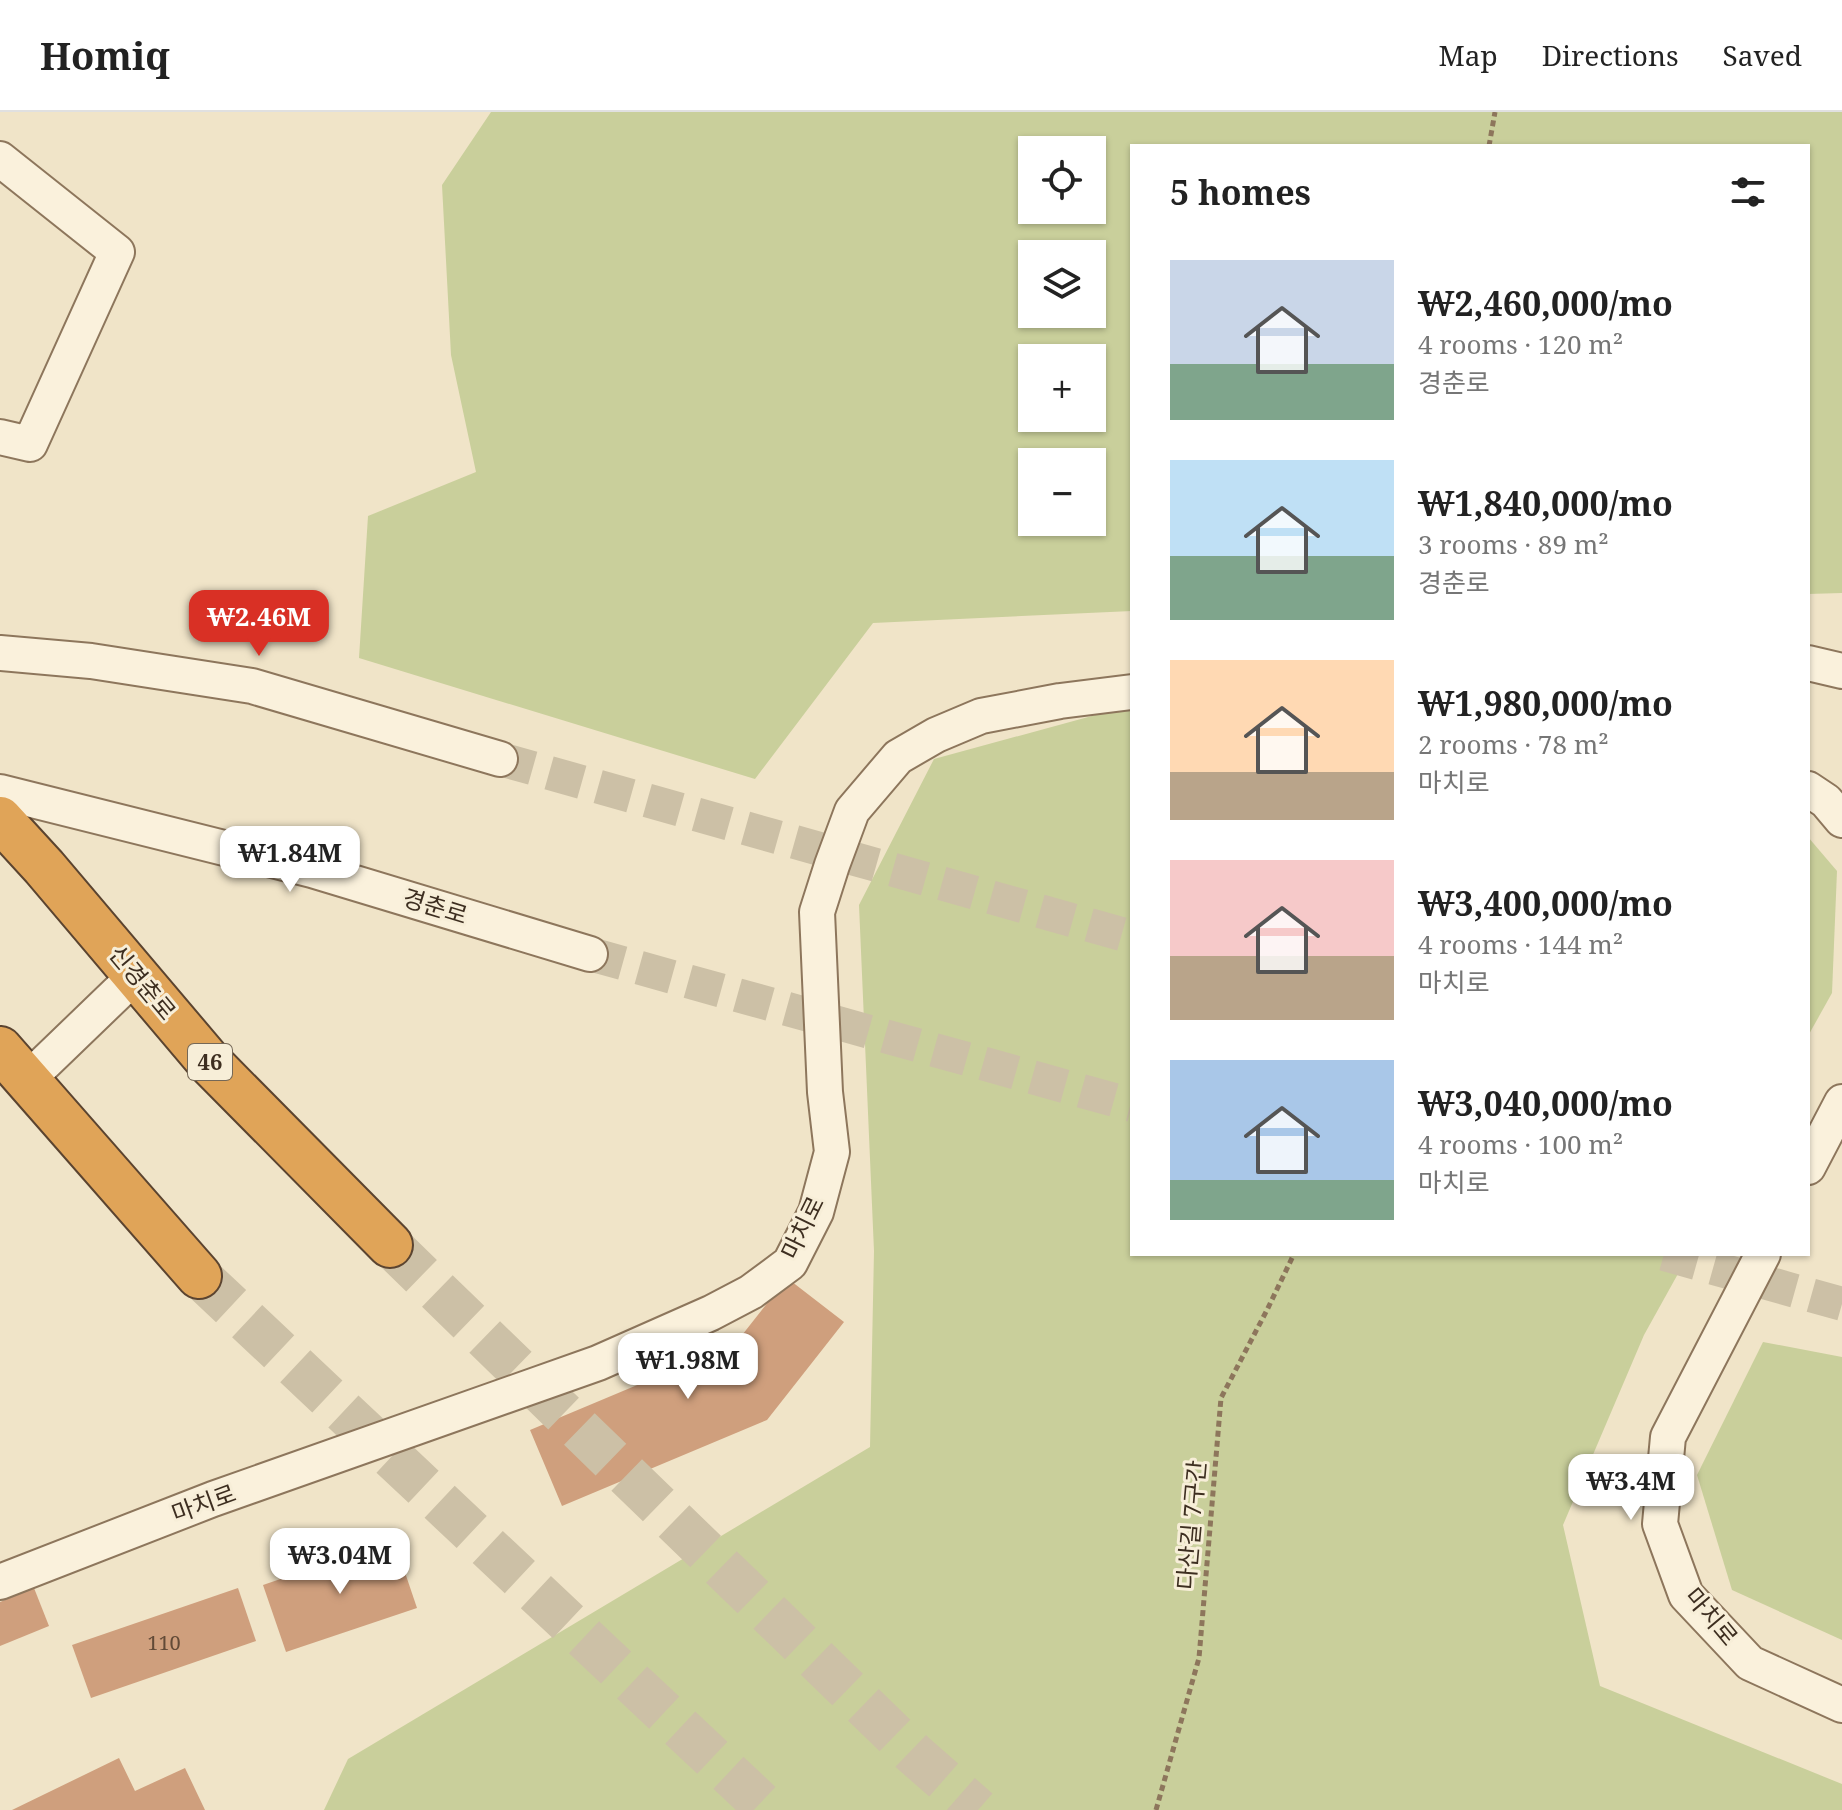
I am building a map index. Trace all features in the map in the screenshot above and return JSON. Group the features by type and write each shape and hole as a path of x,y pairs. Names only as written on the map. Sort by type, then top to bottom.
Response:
{"highway":[{"name":"신경춘로","path":"0,819 210,1063 390,1245"},
{"path":"14,1064 199,1276"}],"street":[{"path":"0,159 117,252 15,441"},
{"path":"0,653 91,661 252,686 500,759"},
{"path":"1810,663 1842,671"},
{"name":"마치로","path":"0,1582 213,1499 598,1363 711,1313 751,1292 790,1263 816,1212 832,1152 825,1092 817,912 852,811 898,757 936,735 981,716 1130,692"},
{"path":"1810,790 1826,801 1842,820"},
{"name":"경춘로","path":"0,792 312,870 590,954"},
{"path":"14,1064 136,975"},
{"path":"1810,1163 1842,1102"},
{"name":"마치로","path":"1762,1256 1668,1437 1660,1524 1686,1595 1750,1663 1842,1705"}],"path":[{"path":"1489,144 1495,112"},
{"name":"다산길 7구간","path":"1156,1810 1199,1658 1221,1398 1293,1256"}],"green space":[{"path":"491,112 1842,112 1842,593 1810,594 1810,144 1130,144 1130,611 873,623 755,779 359,658 368,516 476,472 451,355 442,185"},
{"path":"1130,706 1130,1256 1688,1256 1644,1335 1563,1525 1600,1686 1842,1784 1842,1810 324,1810 348,1759 870,1447 874,1251 859,905 934,759"},
{"path":"1810,839 1837,871 1832,993 1810,1032"},
{"path":"1763,1342 1842,1357 1842,1640 1732,1590 1697,1475"}],"building":[{"path":"787,1278 844,1322 767,1420 562,1506 530,1430 735,1344"},
{"path":"394,1540 417,1608 286,1652 263,1585"},
{"path":"34,1588 49,1626 0,1646 0,1602"},
{"path":"238,1588 256,1641 91,1698 72,1645"},
{"path":"119,1758 135,1791 185,1768 205,1810 12,1810"}],"tunnel":[{"path":"500,759 1130,936"},
{"path":"590,954 1130,1104"},
{"path":"390,1245 914,1754 978,1810"},
{"path":"1671,1256 1842,1304"},
{"path":"199,1276 768,1810"}]}
